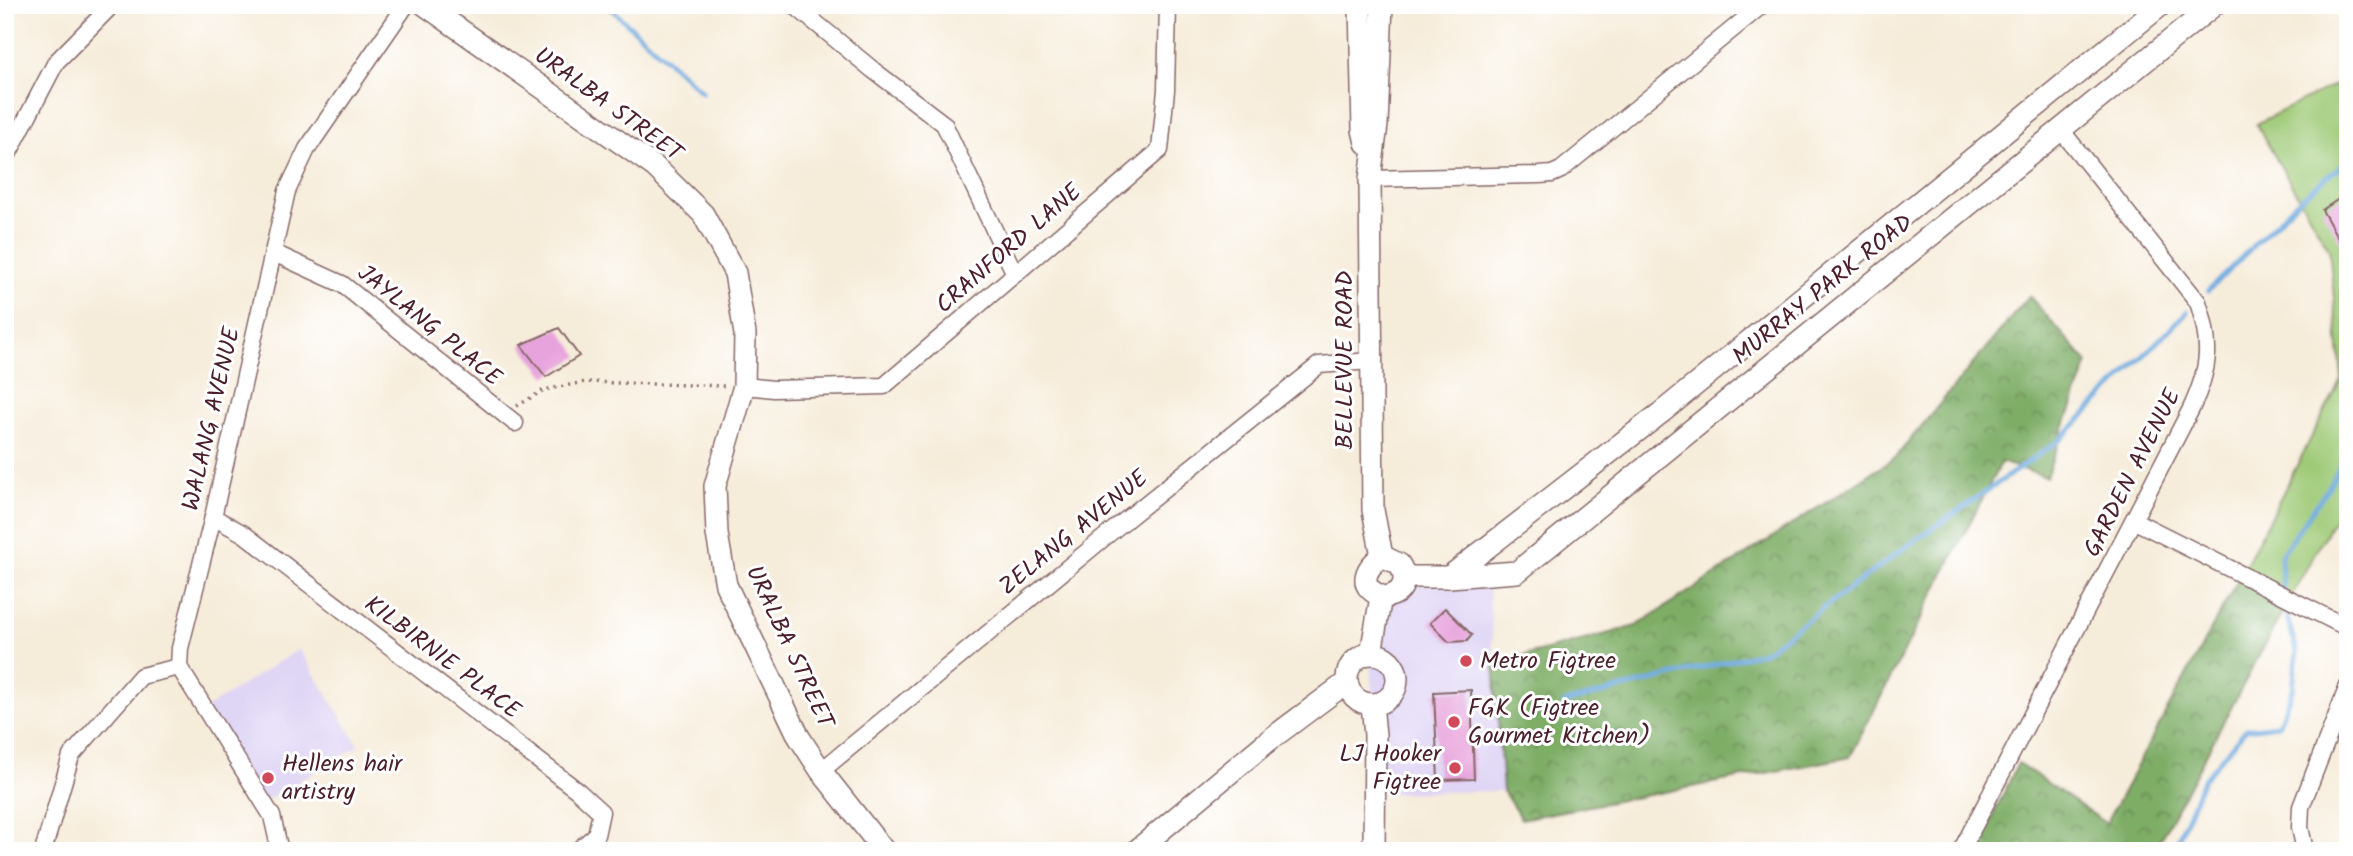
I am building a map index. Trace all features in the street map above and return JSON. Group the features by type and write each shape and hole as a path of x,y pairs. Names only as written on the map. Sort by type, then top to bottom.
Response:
{"street":[{"path":"5,160 56,62 112,5"},
{"name":"WALANG AVENUE","path":"179,667 180,648 213,517 287,191 307,149 406,5"},
{"name":"URALBA STREET","path":"425,5 655,167 703,214 735,273 745,334 744,386 715,486 717,534 726,584 799,737 821,771 884,851"},
{"path":"794,5 944,124 1015,274"},
{"name":"CRANFORD LANE","path":"744,386 774,389 884,386 1160,150 1166,90 1168,5"},
{"name":"BELLEVUE ROAD","path":"1360,5 1363,130 1371,170"},
{"name":"BELLEVUE ROAD","path":"1381,556 1373,510 1370,361 1371,170 1377,125 1382,5"},
{"path":"1371,170 1539,175 1562,170 1762,5"},
{"name":"MURRAY PARK ROAD","path":"1450,577 1662,412 2161,5"},
{"name":"MURRAY PARK ROAD","path":"1405,577 1517,572 2214,5"},
{"name":"GARDEN AVENUE","path":"1961,851 2135,521 2203,384 2207,356 2207,329 2198,302 2061,131"},
{"name":"JAYLANG PLACE","path":"274,253 342,284 509,419"},
{"name":"ZELANG AVENUE","path":"821,771 1319,365 1370,361"},
{"path":"1662,412 1682,438"},
{"name":"KILBIRNIE PLACE","path":"213,517 244,534 578,790 601,812 596,835 577,851"},
{"path":"2135,521 2348,628"},
{"path":"1381,556 1399,564 1405,577 1398,593 1381,597 1372,592 1366,581 1366,572 1370,565 1381,556"},
{"path":"1371,653 1381,597"},
{"path":"1371,653 1388,659 1397,674 1394,691 1389,698 1373,704 1355,698 1347,682 1347,674 1355,659 1371,653"},
{"path":"43,851 71,756 141,676 179,667 272,816 280,851"},
{"path":"1136,851 1268,741 1347,682"},
{"path":"2305,851 2300,827 2301,807 2348,686"},
{"path":"1373,704 1376,735 1374,851"}],"path":[{"path":"509,419 544,390 585,382 744,386"}],"shaded area":[{"path":"1488,574 1503,791 1381,793 1372,704 1371,653 1385,597 1402,588"},
{"path":"299,649 359,746 263,802 205,709"}],"green space":[{"path":"2348,78 2348,504 2330,526 2289,600 2240,576 2342,378 2329,249 2256,124"},
{"path":"2029,296 2088,363 2046,477 2001,462 1850,757 1521,819 1503,791 1494,664 1636,626 1896,457"},
{"path":"2240,576 2289,600 2154,851 1976,851 2018,763 2106,823"}],"building":[{"path":"2345,195 2348,200 2348,256 2322,210"},
{"path":"559,328 579,356 546,377 521,345"},
{"path":"1445,608 1472,635 1467,641 1449,642 1430,623"},
{"name":"FGK (Figtree Gourmet Kitchen)","path":"1471,690 1474,779 1438,780 1434,692"}],"waterway":[{"path":"607,5 702,92"},
{"path":"2208,291 2300,199 2348,160"},
{"path":"1564,703 1764,652 1906,547 2060,440 2187,312"},
{"path":"2173,851 2203,780 2246,729 2278,725 2293,689 2297,651 2283,603 2281,555 2328,488 2348,451"}],"place":[{"name":"Metro Figtree","path":"1466,661"},
{"name":"FGK (Figtree Gourmet Kitchen)","path":"1454,722"},
{"name":"LJ Hooker Figtree","path":"1455,768"},
{"name":"Hellens hair artistry","path":"268,778"}]}
